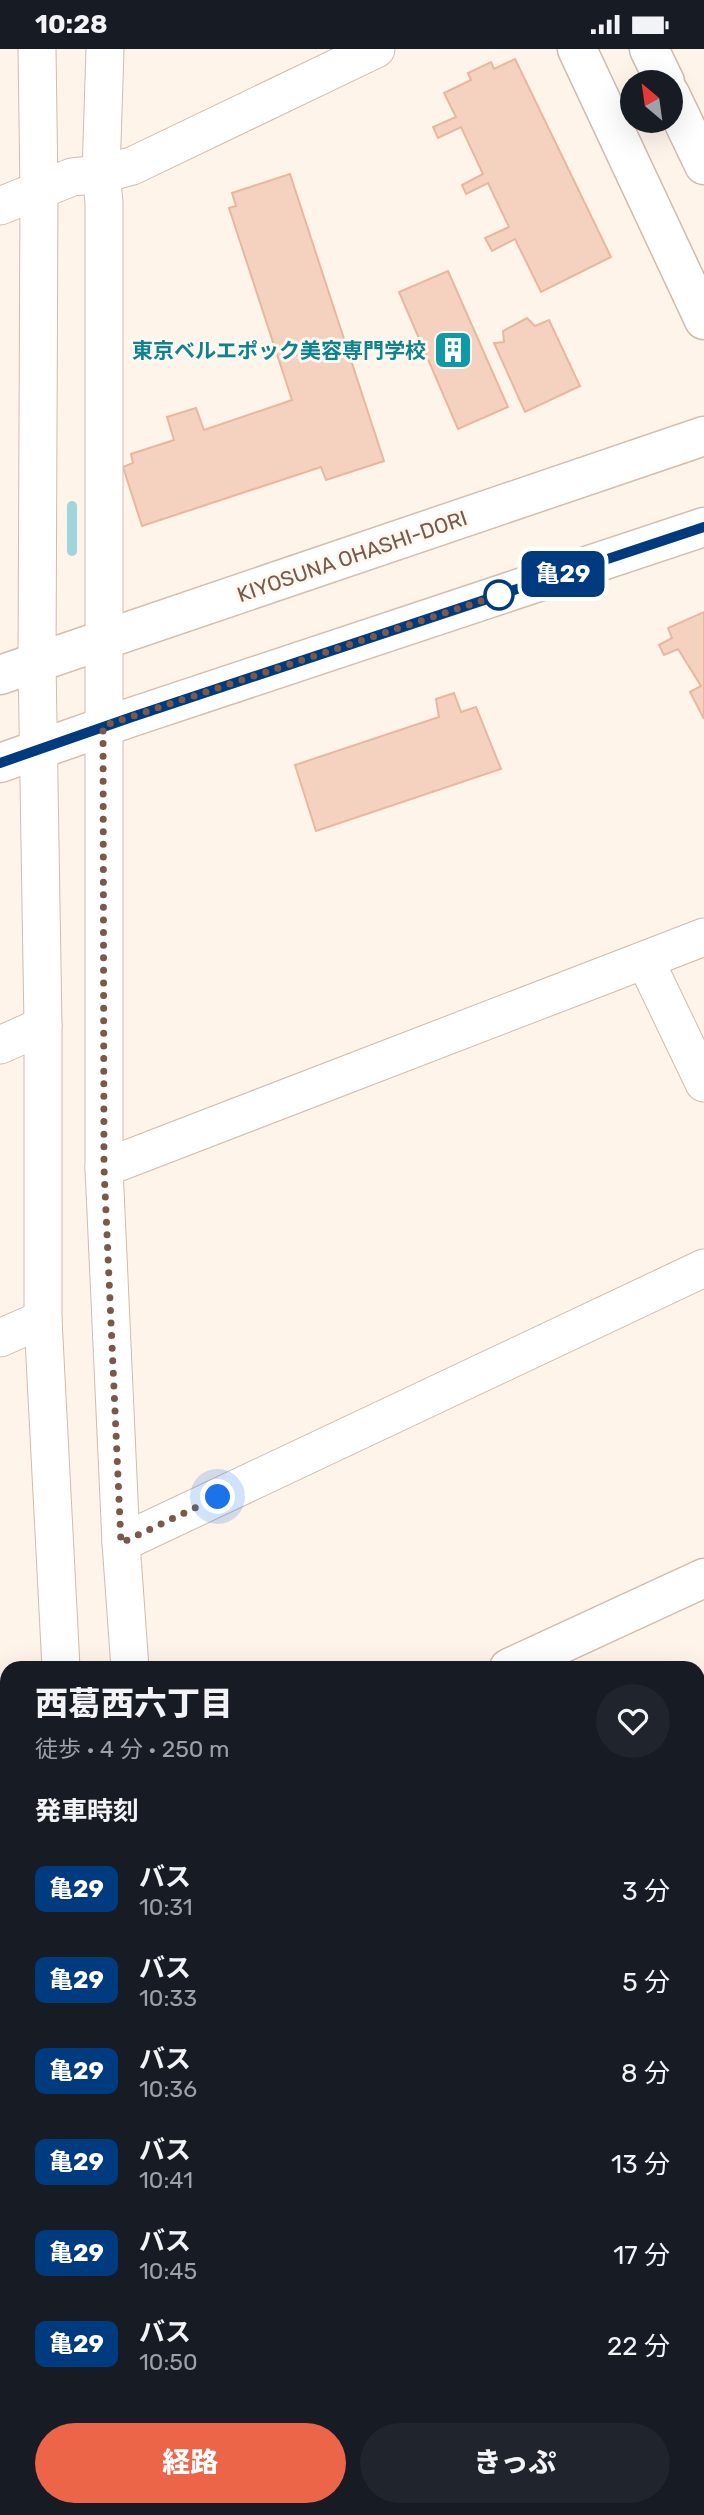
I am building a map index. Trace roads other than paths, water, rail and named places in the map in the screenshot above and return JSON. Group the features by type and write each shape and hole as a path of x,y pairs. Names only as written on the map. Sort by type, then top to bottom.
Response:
{"main road":[{"path":"578,49 704,320"},
{"path":"649,49 659,70"},
{"path":"683,121 704,165"},
{"name":"KIYOSUNA OHASHI-DORI","path":"0,675 704,436"},
{"path":"0,763 103,726 704,527"},
{"path":"524,1661 704,1578"}],"street":[{"path":"37,49 37,661 43,1026 43,1319 61,1661"},
{"path":"105,49 101,174 104,202 104,1168 121,1543 129,1661"},
{"path":"0,206 72,177 101,174 132,166 376,49"},
{"path":"104,1168 704,937"},
{"path":"645,960 704,1083"},
{"path":"0,1045 43,1026"},
{"path":"121,1543 704,1268"},
{"path":"0,1338 43,1319"}],"waterway":[{"path":"72,506 72,551"}],"place":[{"name":"東京ベルエポック美容専門学校","path":"453,350"}]}
